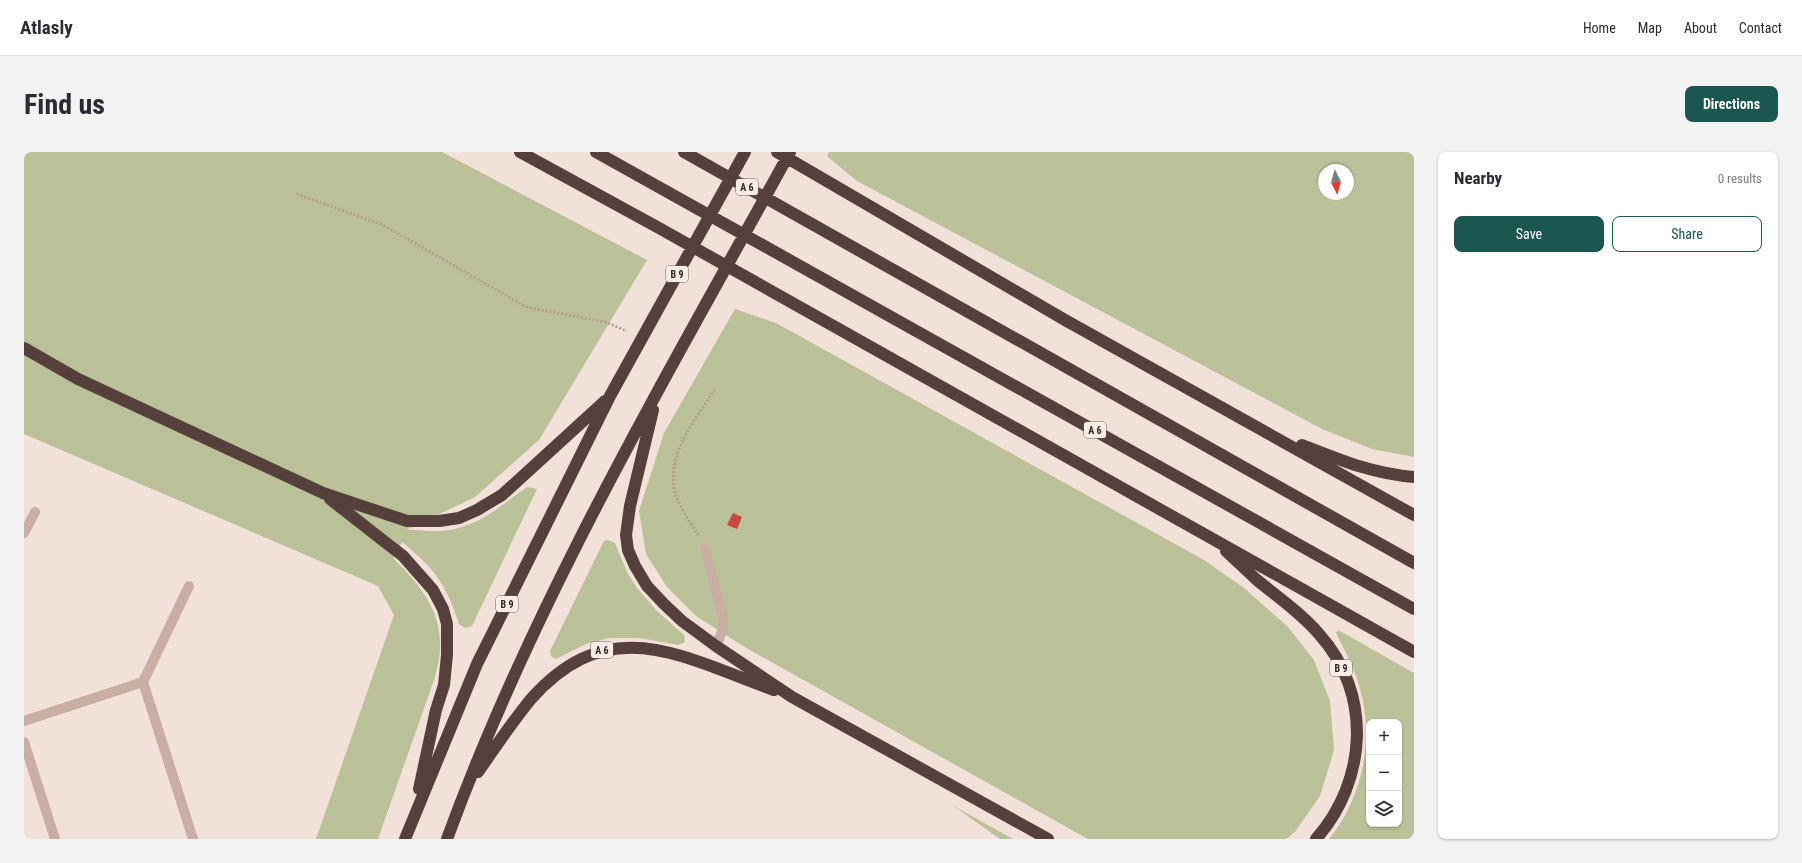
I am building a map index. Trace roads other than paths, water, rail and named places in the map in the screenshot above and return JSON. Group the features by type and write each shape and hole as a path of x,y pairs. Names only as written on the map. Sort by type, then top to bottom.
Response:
{"highway":[{"path":"520,152 659,228 1414,652"},
{"name":"A 6","path":"596,152 1414,608"},
{"name":"A 6","path":"684,152 1414,563"},
{"name":"B 9","path":"405,839 477,664 610,396 744,152"},
{"path":"777,152 1065,320 1414,515"},
{"path":"447,839 465,790 511,682 552,595 596,507 657,393 790,152"},
{"path":"24,348 78,379 323,493 407,521 439,521 459,518 477,510 502,495 610,396"},
{"path":"657,393 626,521 628,550 647,586 682,621 716,646 792,697 1048,839"},
{"path":"1263,430 1363,469 1414,477"},
{"name":"B 9","path":"323,493 403,556 433,590 443,609 447,624 447,655 444,685 436,710 413,817"},
{"name":"B 9","path":"1212,538 1257,580 1302,616 1320,635 1335,655 1347,678 1354,700 1357,724 1357,744 1353,767 1340,807 1316,839"},
{"name":"A 6","path":"465,790 531,699 571,663 603,649 620,647 660,650 678,655 792,697"}],"lane":[{"path":"24,533 35,512"},
{"path":"705,548 722,617 723,629 716,646"},
{"path":"189,586 143,682 193,839"},
{"path":"24,721 143,682"},
{"path":"24,742 55,839"}]}
